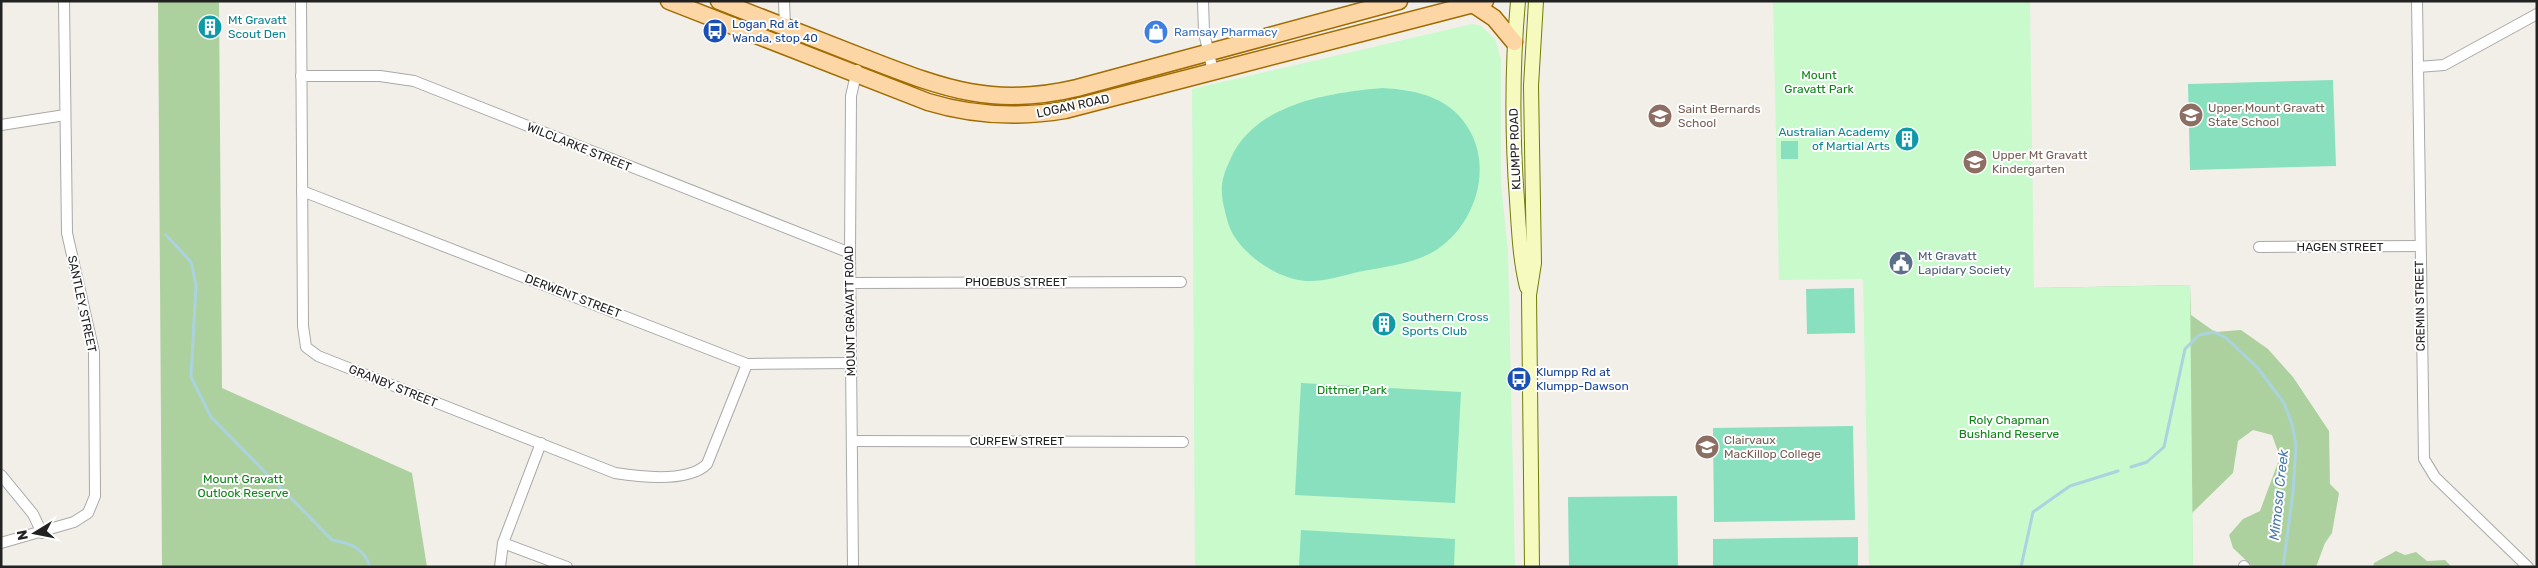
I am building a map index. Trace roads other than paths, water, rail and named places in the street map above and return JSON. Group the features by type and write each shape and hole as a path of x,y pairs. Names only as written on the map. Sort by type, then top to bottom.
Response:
{"main road":[{"name":"LOGAN ROAD","path":"669,1 946,108 1009,116 1065,110 1479,3"},
{"name":"LOGAN ROAD","path":"720,1 861,57 952,90 982,95 1016,97 1054,93 1208,54 1364,6 1399,1"},
{"name":"KLUMPP ROAD","path":"1518,1 1514,42 1513,109 1516,192 1521,263 1529,295"},
{"name":"KLUMPP ROAD","path":"1532,567 1529,295 1534,263 1532,86 1536,1"},
{"path":"1479,3 1514,42"}],"street":[{"name":"SANTLEY STREET","path":"1,543 74,522 88,513 95,496 94,352 66,233 64,1"},
{"name":"GRANBY STREET","path":"301,1 304,332 306,347 327,359 615,473 639,477 692,474 707,464 747,364"},
{"path":"784,1 785,27"},
{"path":"1203,1 1204,33 1213,71"},
{"name":"CREMIN STREET","path":"2417,1 2422,447 2426,464 2434,477 2528,567"},
{"path":"2418,68 2444,65 2537,14"},
{"name":"MOUNT GRAVATT ROAD","path":"853,567 850,283 851,96 855,74 861,57"},
{"name":"WILCLARKE STREET","path":"301,76 380,76 414,81 850,252"},
{"path":"1,125 64,115"},
{"name":"DERWENT STREET","path":"302,191 747,364 851,363"},
{"name":"HAGEN STREET","path":"2259,247 2420,246"},
{"name":"PHOEBUS STREET","path":"850,283 1181,282"},
{"name":"CURFEW STREET","path":"852,441 1183,442"},
{"path":"500,567 503,543 541,443"},
{"path":"1,475 33,514 42,532"},
{"path":"503,543 567,567"}],"waterway":[{"path":"166,235 191,262 196,285 191,377 211,417 332,540 356,547 364,555 370,567"},
{"name":"Mimosa Creek","path":"2131,467 2147,462 2164,447 2185,349 2199,335 2214,332 2226,338 2257,367 2284,403 2292,424 2296,445 2293,493 2283,567"},
{"name":"Mimosa Creek","path":"2021,567 2033,512 2070,486 2118,471"}],"place":[{"name":"Mt Gravatt Scout Den","path":"210,27"},
{"name":"Logan Rd at Wanda, stop 40","path":"715,31"},
{"name":"Ramsay Pharmacy","path":"1156,32"},
{"name":"Upper Mount Gravatt State School","path":"2191,115"},
{"name":"Saint Bernards School","path":"1660,116"},
{"name":"Australian Academy of Martial Arts","path":"1907,139"},
{"name":"Upper Mt Gravatt Kindergarten","path":"1975,162"},
{"name":"Mt Gravatt Lapidary Society","path":"1901,263"},
{"name":"Southern Cross Sports Club","path":"1384,324"},
{"name":"Klumpp Rd at Klumpp-Dawson","path":"1519,379"},
{"name":"Clairvaux MacKillop College","path":"1707,447"}],"park label":[{"name":"Mount Gravatt Park","path":"1819,82"},
{"name":"Dittmer Park","path":"1352,390"},
{"name":"Roly Chapman Bushland Reserve","path":"2009,427"},
{"name":"Mount Gravatt Outlook Reserve","path":"243,486"}]}
